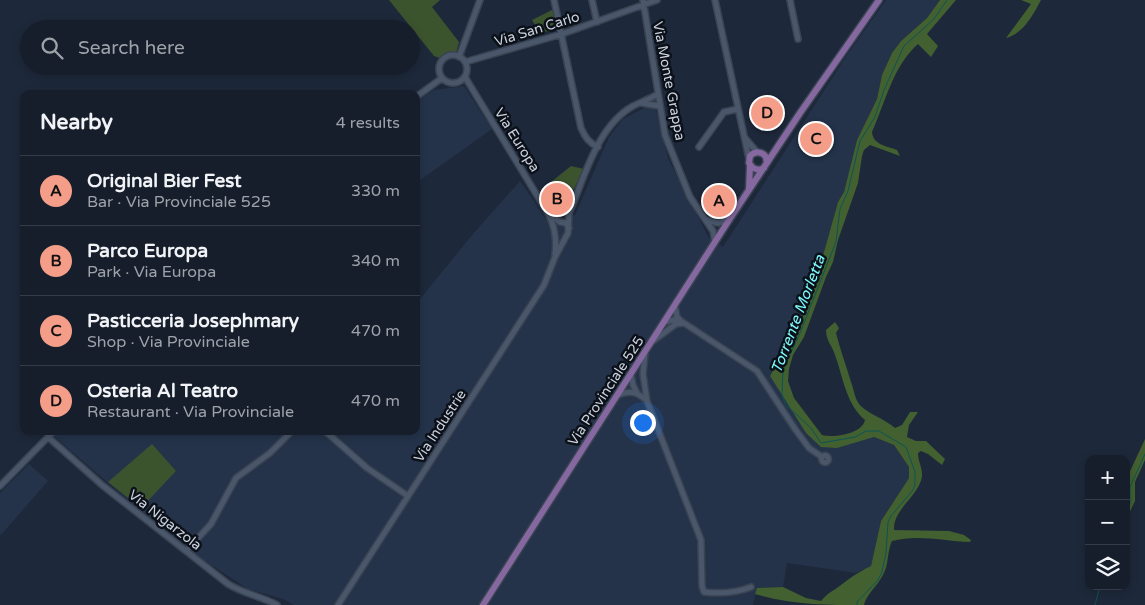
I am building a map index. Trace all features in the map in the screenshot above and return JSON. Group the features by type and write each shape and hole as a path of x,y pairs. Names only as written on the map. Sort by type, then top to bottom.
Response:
{"main road":[{"name":"Via Provinciale 525","path":"483,605 729,220 800,113 879,0"},
{"path":"749,190 749,163 751,156 779,146"},
{"path":"749,163 756,170 765,166 766,157 759,153"}],"street":[{"path":"459,57 480,0"},
{"path":"554,0 582,128 591,144 598,146"},
{"path":"592,0 597,22"},
{"name":"Via San Carlo","path":"465,62 562,34 597,22 643,2 657,0"},
{"path":"715,0 749,163"},
{"path":"790,0 798,39"},
{"name":"Via Monte Grappa","path":"643,2 665,135 686,188 694,204 705,218"},
{"path":"448,56 459,57 465,62 467,68 465,77 459,82 454,84 442,78 439,70 441,62 448,56"},
{"name":"Via Europa","path":"465,77 549,215 555,230"},
{"path":"420,94 442,78"},
{"name":"Via Industrie","path":"338,605 544,285 568,231 570,212 598,146 611,125 633,106 658,94"},
{"path":"641,103 659,106"},
{"path":"699,147 724,112 738,109"},
{"path":"743,135 759,153"},
{"name":"Via Industrie","path":"555,257 555,230 557,224 570,212"},
{"name":"Via Europa","path":"549,215 561,222"},
{"path":"705,218 718,223 729,220"},
{"path":"705,218 714,233 715,242"},
{"path":"555,230 561,236 568,231 566,224 561,222"},
{"path":"675,306 677,317 682,322 757,371 809,448 822,457"},
{"path":"664,322 674,320 682,322"},
{"path":"651,343 676,324 682,322"},
{"path":"645,353 643,374 647,401 701,540 702,586 704,592 733,592 751,587"},
{"path":"631,375 641,380 644,385"},
{"path":"631,375 633,385 638,393 647,401"},
{"path":"618,395 629,392 638,393"},
{"path":"186,551 211,524 236,478 270,453 288,435"},
{"path":"329,435 363,465 408,496"},
{"path":"0,486 48,437"},
{"name":"Via Nigarzola","path":"48,437 102,485 233,587 277,605"}],"shaded area":[{"path":"886,0 940,0 927,18 901,41 892,53 882,75 877,99 857,140 844,192 838,202 812,295 805,312 770,376 821,447 874,437 894,445 909,467 909,478 881,521 871,566 856,573 787,563 783,587 757,588 753,605 294,605 283,599 248,589 202,559 167,534 54,436 420,435 420,299 472,235 520,181 549,223 575,215 609,137 623,119 648,106 656,110 668,158 709,238 723,247 849,52"},
{"path":"464,86 492,129 420,180 420,99 434,90"},
{"path":"29,464 48,481 0,536 0,493"}],"green space":[{"path":"389,0 440,0 432,7 459,42 456,53 443,59 434,56 420,39 420,20 405,20"},
{"path":"940,0 956,0 927,34 938,46 931,57 918,44 909,53 896,74 872,132 875,140 897,150 900,156 870,145 864,150 858,183 838,240 833,262 804,337 793,355 788,381 794,398 822,435 847,434 859,429 863,425 865,420 849,398 827,337 826,330 835,322 839,328 836,333 839,345 859,404 895,428 902,425 910,412 918,412 909,425 907,437 916,441 926,441 945,459 942,465 928,454 921,451 918,453 922,471 920,484 897,516 894,530 949,531 964,535 971,540 970,542 911,538 892,541 885,571 864,605 796,602 755,594 757,588 783,587 806,598 821,601 853,576 871,566 881,521 909,478 909,467 894,445 874,437 837,448 821,447 806,433 770,376 805,312 812,295 838,202 844,192 857,140 877,99 882,75 892,53 901,41 927,18"},
{"path":"1021,0 1041,0 1023,28 1006,38 1031,4"},
{"path":"554,9 558,27 556,30 540,33 532,20"},
{"path":"571,166 584,169 559,218 550,208 541,190"},
{"path":"1145,439 1145,460 1135,482 1135,501 1130,512 1130,500 1130,471"},
{"path":"152,444 176,471 141,508 108,482"}],"waterway":[{"name":"Torrente Morletta","path":"857,605 857,602 878,580 882,572 886,553 888,522 913,490 915,472 906,447 879,431 866,431 855,437 821,443 811,428 785,404 782,394 783,370 800,333 836,242 840,209 848,191 860,141 875,117 884,90 904,46 934,19 947,0"},
{"path":"1130,500 1130,487 1145,454"},
{"path":"1095,605 1099,590"}],"place":[{"name":"Osteria Al Teatro","path":"767,113"},
{"name":"Pasticceria Josephmary","path":"816,139"},
{"name":"Parco Europa","path":"557,199"},
{"name":"Original Bier Fest","path":"719,201"}]}
